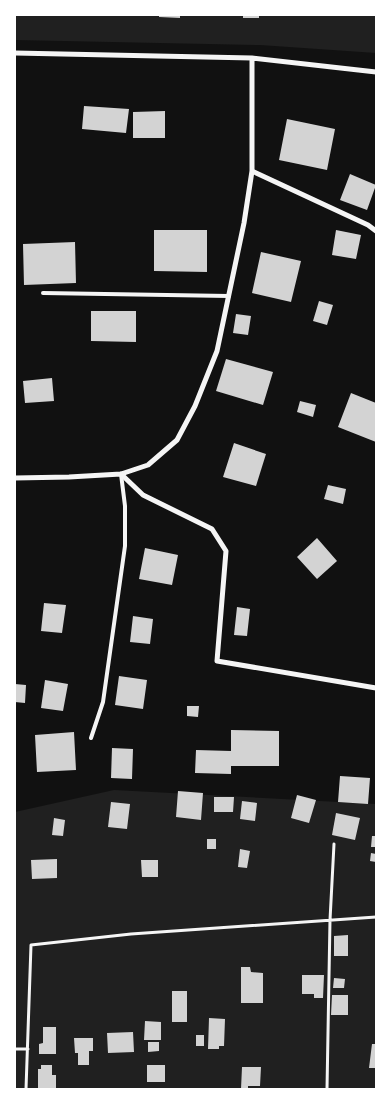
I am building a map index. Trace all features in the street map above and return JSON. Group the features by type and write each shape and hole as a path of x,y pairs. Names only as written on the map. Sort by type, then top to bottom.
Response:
{"street":[{"path":"15,53 252,58 376,72"},
{"path":"15,478 69,478 121,474 148,465 178,440 196,406 217,351 244,223 252,171 252,58"},
{"path":"252,171 368,225 376,231"},
{"path":"121,474 143,495 212,529 226,551 217,661 376,688"}],"lane":[{"path":"43,292 228,296"},
{"path":"91,738 104,702 125,546 125,506 121,474"}],"path":[{"path":"327,1089 330,920 334,844"},
{"path":"26,1089 31,945 131,934 376,917"},
{"path":"15,1049 28,1049"}],"shaded area":[{"path":"15,15 376,15 376,53 260,45 15,40"},
{"path":"114,790 376,804 376,1089 15,1089 15,812"}],"building":[{"path":"159,15 180,15 180,18 159,17"},
{"path":"243,15 259,15 259,18 243,18"},
{"path":"84,106 129,109 126,133 82,129"},
{"path":"165,111 165,138 133,138 133,112"},
{"path":"287,119 335,129 327,170 279,160"},
{"path":"350,174 376,185 367,210 340,200"},
{"path":"154,230 207,230 207,272 154,271"},
{"path":"336,230 361,235 356,259 332,255"},
{"path":"75,242 76,283 24,285 23,244"},
{"path":"261,252 301,261 291,302 252,293"},
{"path":"319,301 333,305 327,325 313,321"},
{"path":"91,311 136,311 136,342 91,341"},
{"path":"236,314 251,316 248,335 233,333"},
{"path":"226,359 273,372 263,405 216,391"},
{"path":"52,378 54,401 25,403 23,381"},
{"path":"351,393 376,403 376,442 338,427"},
{"path":"300,401 316,405 313,417 297,412"},
{"path":"234,443 266,454 256,486 223,477"},
{"path":"328,485 346,489 343,504 324,499"},
{"path":"317,538 337,561 317,579 297,557"},
{"path":"145,548 178,555 172,585 139,579"},
{"path":"44,603 66,605 62,633 41,631"},
{"path":"237,607 250,609 247,636 234,635"},
{"path":"133,616 153,619 150,644 130,642"},
{"path":"119,676 147,680 143,709 115,705"},
{"path":"45,680 68,684 63,711 41,708"},
{"path":"15,684 26,685 25,703 15,702"},
{"path":"187,706 199,706 198,717 187,716"},
{"path":"231,730 279,731 279,766 231,766 231,774 195,773 196,750 231,751"},
{"path":"74,732 76,770 37,772 35,735"},
{"path":"112,748 133,749 132,779 111,778"},
{"path":"340,776 370,778 368,804 338,802"},
{"path":"178,791 203,793 201,820 176,817"},
{"path":"297,795 316,800 309,823 291,818"},
{"path":"214,797 234,797 233,812 214,812"},
{"path":"242,801 257,803 255,821 240,819"},
{"path":"111,802 130,804 127,829 108,827"},
{"path":"336,813 360,818 355,840 332,835"},
{"path":"54,818 65,820 63,836 52,835"},
{"path":"372,836 376,836 376,847 371,847"},
{"path":"207,839 216,839 216,849 207,849"},
{"path":"240,849 250,851 247,868 238,867"},
{"path":"371,853 376,854 376,862 370,861"},
{"path":"57,859 57,878 32,879 31,860"},
{"path":"141,860 158,860 158,877 142,877"},
{"path":"348,935 348,956 334,956 334,936"},
{"path":"241,967 250,967 251,972 263,973 263,1003 241,1003"},
{"path":"302,975 324,975 323,998 314,998 314,994 302,994"},
{"path":"334,978 345,979 344,988 333,988"},
{"path":"172,991 187,991 187,1022 172,1022"},
{"path":"332,995 348,995 348,1015 331,1015"},
{"path":"209,1018 225,1019 224,1046 219,1046 219,1049 208,1049"},
{"path":"145,1021 161,1022 161,1040 144,1040"},
{"path":"43,1027 56,1027 56,1054 39,1054 39,1044 43,1043"},
{"path":"133,1032 134,1052 108,1053 107,1033"},
{"path":"196,1035 204,1035 204,1046 196,1046"},
{"path":"74,1038 93,1038 93,1051 89,1051 89,1065 78,1065 78,1053 75,1053"},
{"path":"148,1042 159,1042 159,1051 148,1052"},
{"path":"372,1044 376,1044 376,1068 369,1068"},
{"path":"41,1065 52,1065 52,1075 56,1075 56,1089 38,1089 38,1069 41,1069"},
{"path":"147,1065 165,1065 165,1082 147,1082"},
{"path":"242,1067 261,1067 260,1086 248,1086 248,1089 241,1089"}]}
